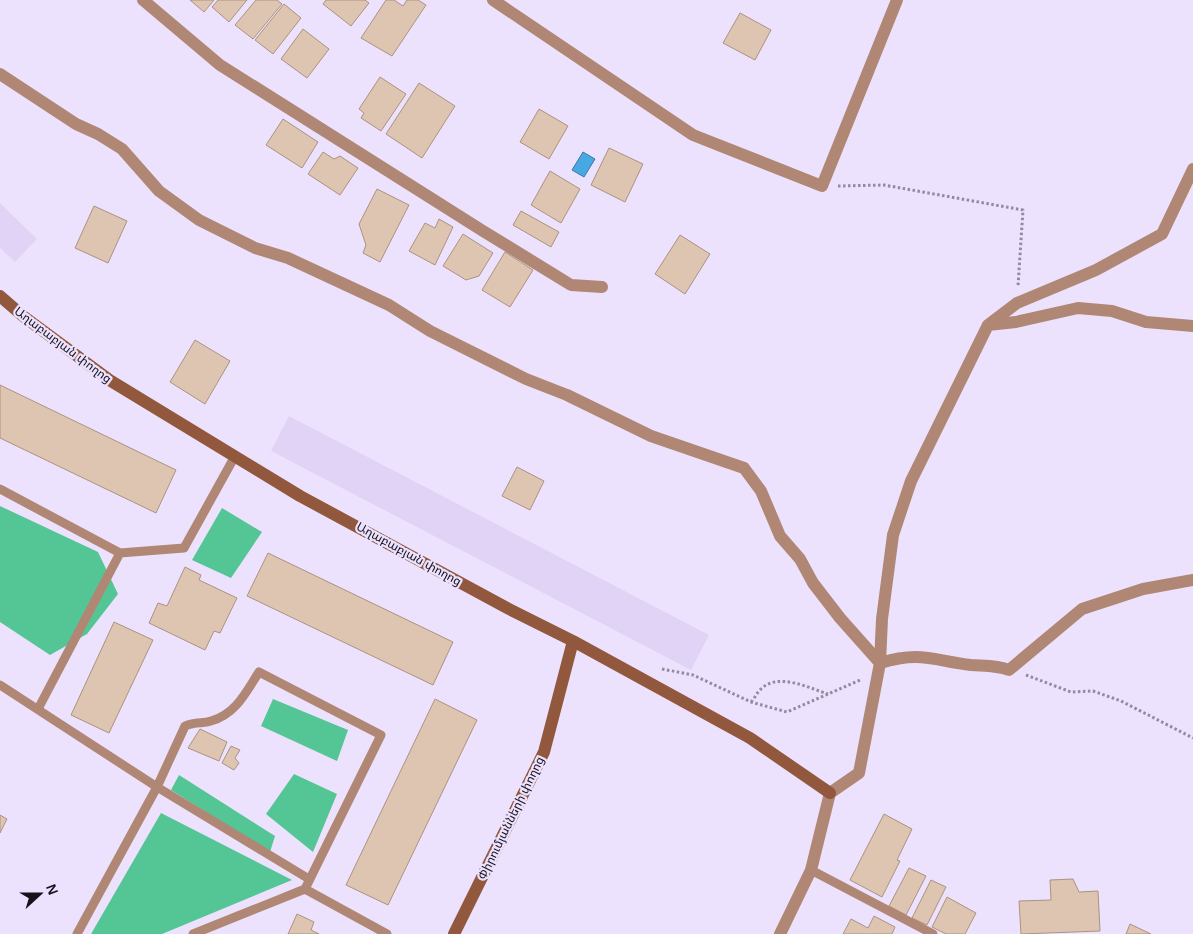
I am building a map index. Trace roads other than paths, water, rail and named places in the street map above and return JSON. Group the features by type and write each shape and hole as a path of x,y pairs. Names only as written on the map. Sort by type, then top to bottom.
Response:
{"street":[{"path":"143,0 220,66 466,221 571,285 602,287"},
{"path":"493,0 693,135 822,186 897,0"},
{"path":"0,74 76,124 122,149 159,191 199,220 255,248 288,258 389,305 430,331 526,380 567,395 651,436 744,468 761,491 780,536 800,559 813,583 840,618 880,663"},
{"path":"780,934 812,870 830,793 859,773 880,663 882,619 893,536 912,480 988,325 1017,303 1096,270 1162,234 1193,169"},
{"name":"Աղաբաբյան փողոց","path":"0,296 23,316 111,381 300,496 509,609 573,641 750,738 830,793"},
{"path":"988,325 1016,322 1078,308 1112,311 1146,322 1193,326"},
{"path":"880,663 900,657 919,656 969,664 999,666 1009,670 1082,609 1143,589 1193,580"},
{"name":"Փիրումյանների փողոց","path":"454,934 544,752 573,641"}],"lane":[{"path":"0,489 120,553 184,548 235,456"},
{"path":"38,709 120,553"},
{"path":"77,934 157,788 185,726 195,722 211,721 238,706 258,672 381,735 305,889 193,934"},
{"path":"0,685 157,788 309,879"},
{"path":"812,870 933,934"},
{"path":"305,889 387,934"}],"water":[{"path":"583,152 595,159 584,177 572,170"}]}
